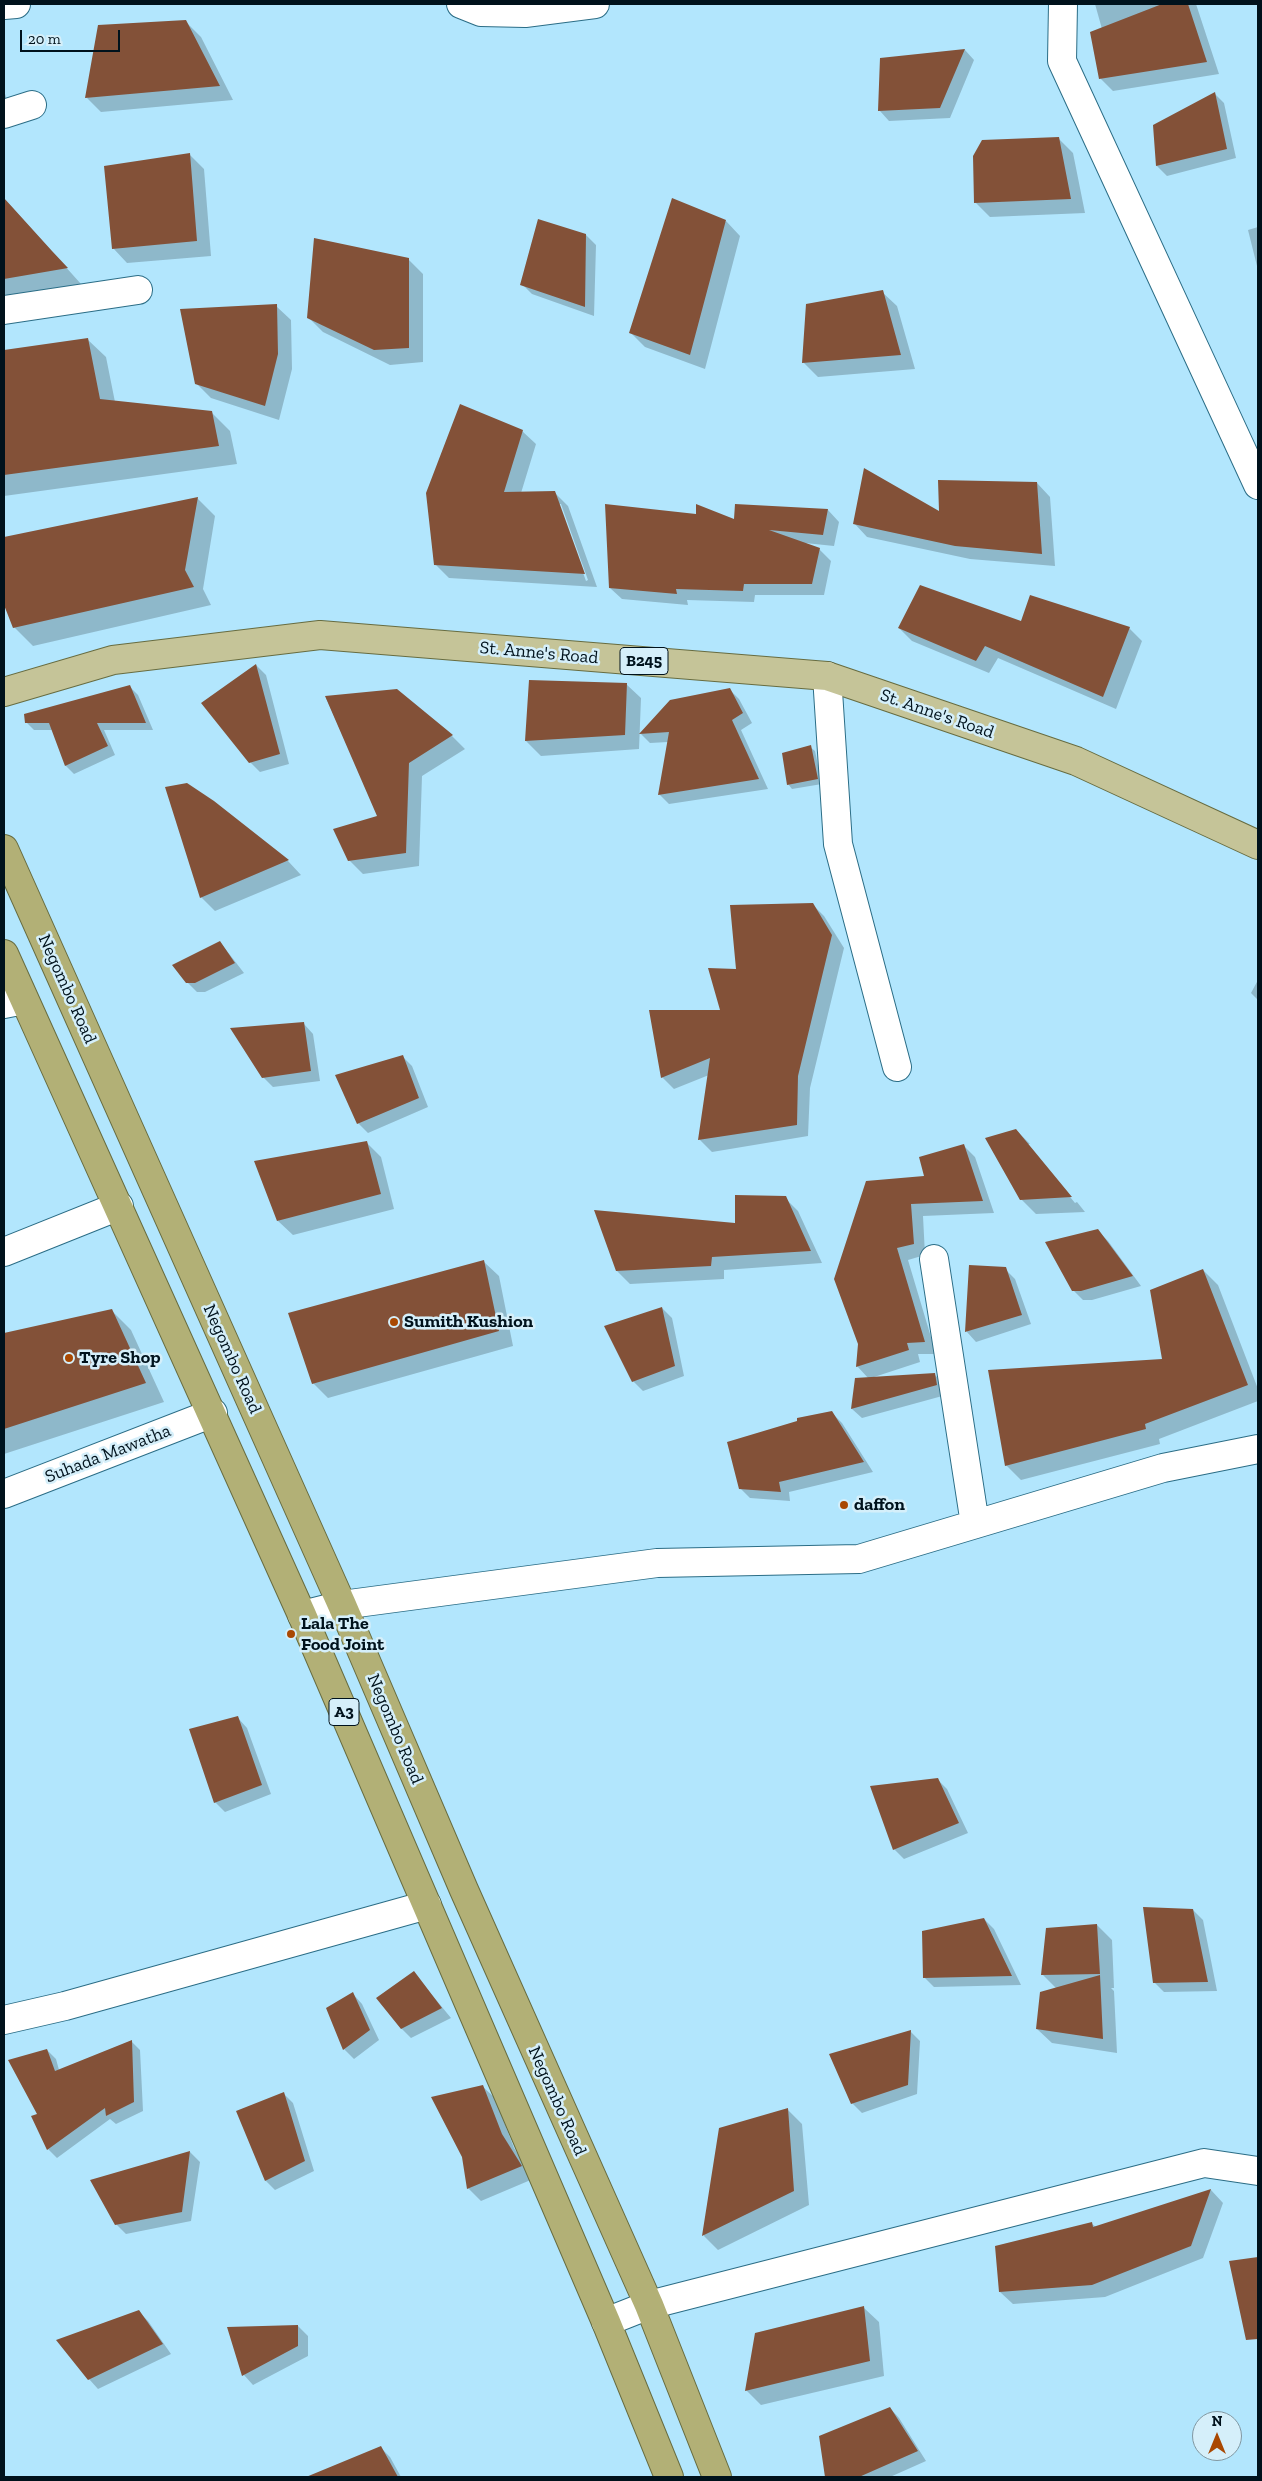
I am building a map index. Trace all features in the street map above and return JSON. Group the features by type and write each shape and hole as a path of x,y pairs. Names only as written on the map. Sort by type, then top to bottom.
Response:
{"highway":[{"name":"Negombo Road","path":"4,848 342,1605 472,1908 648,2305 717,2477"},
{"name":"A3","path":"4,954 14,1002 119,1206 213,1413 302,1615 606,2322 669,2477"}],"main road":[{"name":"St. Anne's Road","path":"4,692 113,660 320,635 827,676 1076,761 1258,845"}],"street":[{"path":"4,5 16,4"},
{"path":"461,4 481,12 525,13 595,4"},
{"path":"1063,4 1062,61 1258,486"},
{"path":"4,114 32,105"},
{"path":"4,310 138,290"},
{"path":"827,676 838,844 897,1067"},
{"path":"4,1252 119,1206"},
{"path":"934,1259 975,1524"},
{"name":"Suhada Mawatha","path":"4,1494 213,1413"},
{"path":"302,1615 342,1605 657,1563 859,1558 1163,1468 1258,1449"},
{"path":"4,2020 65,2006 427,1905"},
{"path":"606,2322 648,2305 1204,2163 1258,2171"}],"building":[{"path":"1162,4 1188,4 1207,62 1099,79 1090,32"},
{"path":"186,20 220,86 85,98 98,25"},
{"path":"965,49 940,108 878,111 880,58"},
{"path":"1215,92 1227,149 1156,166 1153,125"},
{"path":"1059,137 1071,199 974,203 973,156 982,140"},
{"path":"190,153 197,241 112,249 104,166"},
{"path":"4,198 52,251 68,268 4,279"},
{"path":"672,198 726,220 690,355 629,333"},
{"path":"538,219 586,234 585,307 520,285"},
{"path":"314,238 409,258 409,348 374,350 307,318"},
{"path":"883,290 901,355 802,363 806,304"},
{"path":"277,304 278,354 265,406 195,384 180,309"},
{"path":"88,338 100,399 212,411 219,446 4,475 4,350"},
{"path":"460,404 523,430 504,492 555,491 585,574 434,565 426,493"},
{"path":"864,468 939,511 938,480 1037,482 1042,554 955,546 853,524"},
{"path":"198,497 185,570 194,587 13,628 4,605 4,537"},
{"path":"605,504 696,514 696,504 734,519 735,504 828,509 823,535 769,530 820,548 812,584 744,584 743,591 676,589 677,594 609,588"},
{"path":"920,585 1021,621 1030,595 1130,627 1103,697 985,646 976,661 898,628"},
{"path":"256,664 280,754 249,763 201,703"},
{"path":"529,680 627,683 625,735 525,741"},
{"path":"130,685 146,723 97,723 108,746 65,766 49,723 25,723 24,714"},
{"path":"730,688 743,713 732,720 759,779 658,795 669,732 639,734 670,700"},
{"path":"397,689 453,735 409,763 406,853 348,861 333,829 377,816 325,696"},
{"path":"811,745 818,779 787,785 782,753"},
{"path":"187,783 214,801 289,860 200,898 165,787"},
{"path":"813,903 832,935 798,1076 797,1125 698,1140 710,1058 661,1078 649,1010 720,1010 708,968 736,969 730,905"},
{"path":"220,941 235,963 195,983 186,983 172,965"},
{"path":"304,1022 311,1071 262,1078 230,1028"},
{"path":"403,1055 419,1098 357,1124 335,1075"},
{"path":"1016,1129 1072,1197 1020,1200 985,1138"},
{"path":"367,1141 381,1194 277,1221 254,1161"},
{"path":"964,1144 983,1201 911,1204 914,1244 897,1248 925,1342 907,1343 909,1350 856,1367 858,1344 834,1279 866,1181 924,1176 919,1157"},
{"path":"735,1195 786,1196 811,1251 712,1257 711,1266 616,1271 594,1210 735,1223"},
{"path":"1098,1229 1133,1276 1081,1291 1072,1291 1045,1242"},
{"name":"Sumith Kushion","path":"484,1260 499,1331 312,1384 288,1313"},
{"path":"969,1265 1006,1267 1022,1315 965,1332"},
{"path":"1203,1269 1248,1385 1145,1424 1146,1429 1005,1466 988,1370 1162,1359 1150,1290"},
{"path":"662,1307 675,1366 632,1382 604,1326"},
{"name":"Tyre Shop","path":"112,1309 146,1383 4,1429 4,1333"},
{"path":"935,1373 937,1385 851,1409 855,1378"},
{"path":"832,1411 864,1462 779,1482 781,1492 739,1489 727,1442 797,1421 797,1418"},
{"path":"238,1716 262,1785 214,1803 189,1729"},
{"path":"938,1778 959,1823 893,1850 870,1786"},
{"path":"1143,1907 1193,1909 1208,1982 1153,1983"},
{"path":"984,1918 1012,1976 923,1978 922,1931"},
{"path":"1097,1924 1100,1974 1041,1975 1046,1928"},
{"path":"414,1971 442,2008 401,2029 376,1998"},
{"path":"1100,1975 1103,2039 1036,2029 1040,1992"},
{"path":"353,1992 370,2030 343,2050 326,2008"},
{"path":"911,2030 908,2085 851,2104 829,2054"},
{"path":"132,2040 134,2102 106,2116 105,2108 47,2150 31,2116 37,2114 8,2060 47,2049 55,2071"},
{"path":"483,2085 502,2134 522,2166 467,2189 462,2157 431,2097"},
{"path":"284,2092 305,2161 265,2181 236,2111"},
{"path":"788,2108 794,2191 702,2236 719,2128"},
{"path":"190,2151 182,2212 115,2225 90,2180"},
{"path":"1211,2189 1191,2246 1092,2285 999,2292 995,2246 1092,2222 1093,2227"},
{"path":"1258,2257 1258,2339 1246,2340 1229,2261"},
{"path":"864,2306 870,2361 745,2391 755,2333"},
{"path":"139,2310 163,2344 88,2380 56,2340"},
{"path":"298,2325 298,2346 242,2376 227,2327"},
{"path":"890,2407 918,2451 859,2477 825,2477 819,2436"},
{"path":"381,2446 398,2477 306,2477"}],"place":[{"name":"Sumith Kushion","path":"394,1322"},
{"name":"Tyre Shop","path":"69,1358"},
{"name":"daffon","path":"844,1505"},
{"name":"Lala The Food Joint","path":"291,1634"}]}
